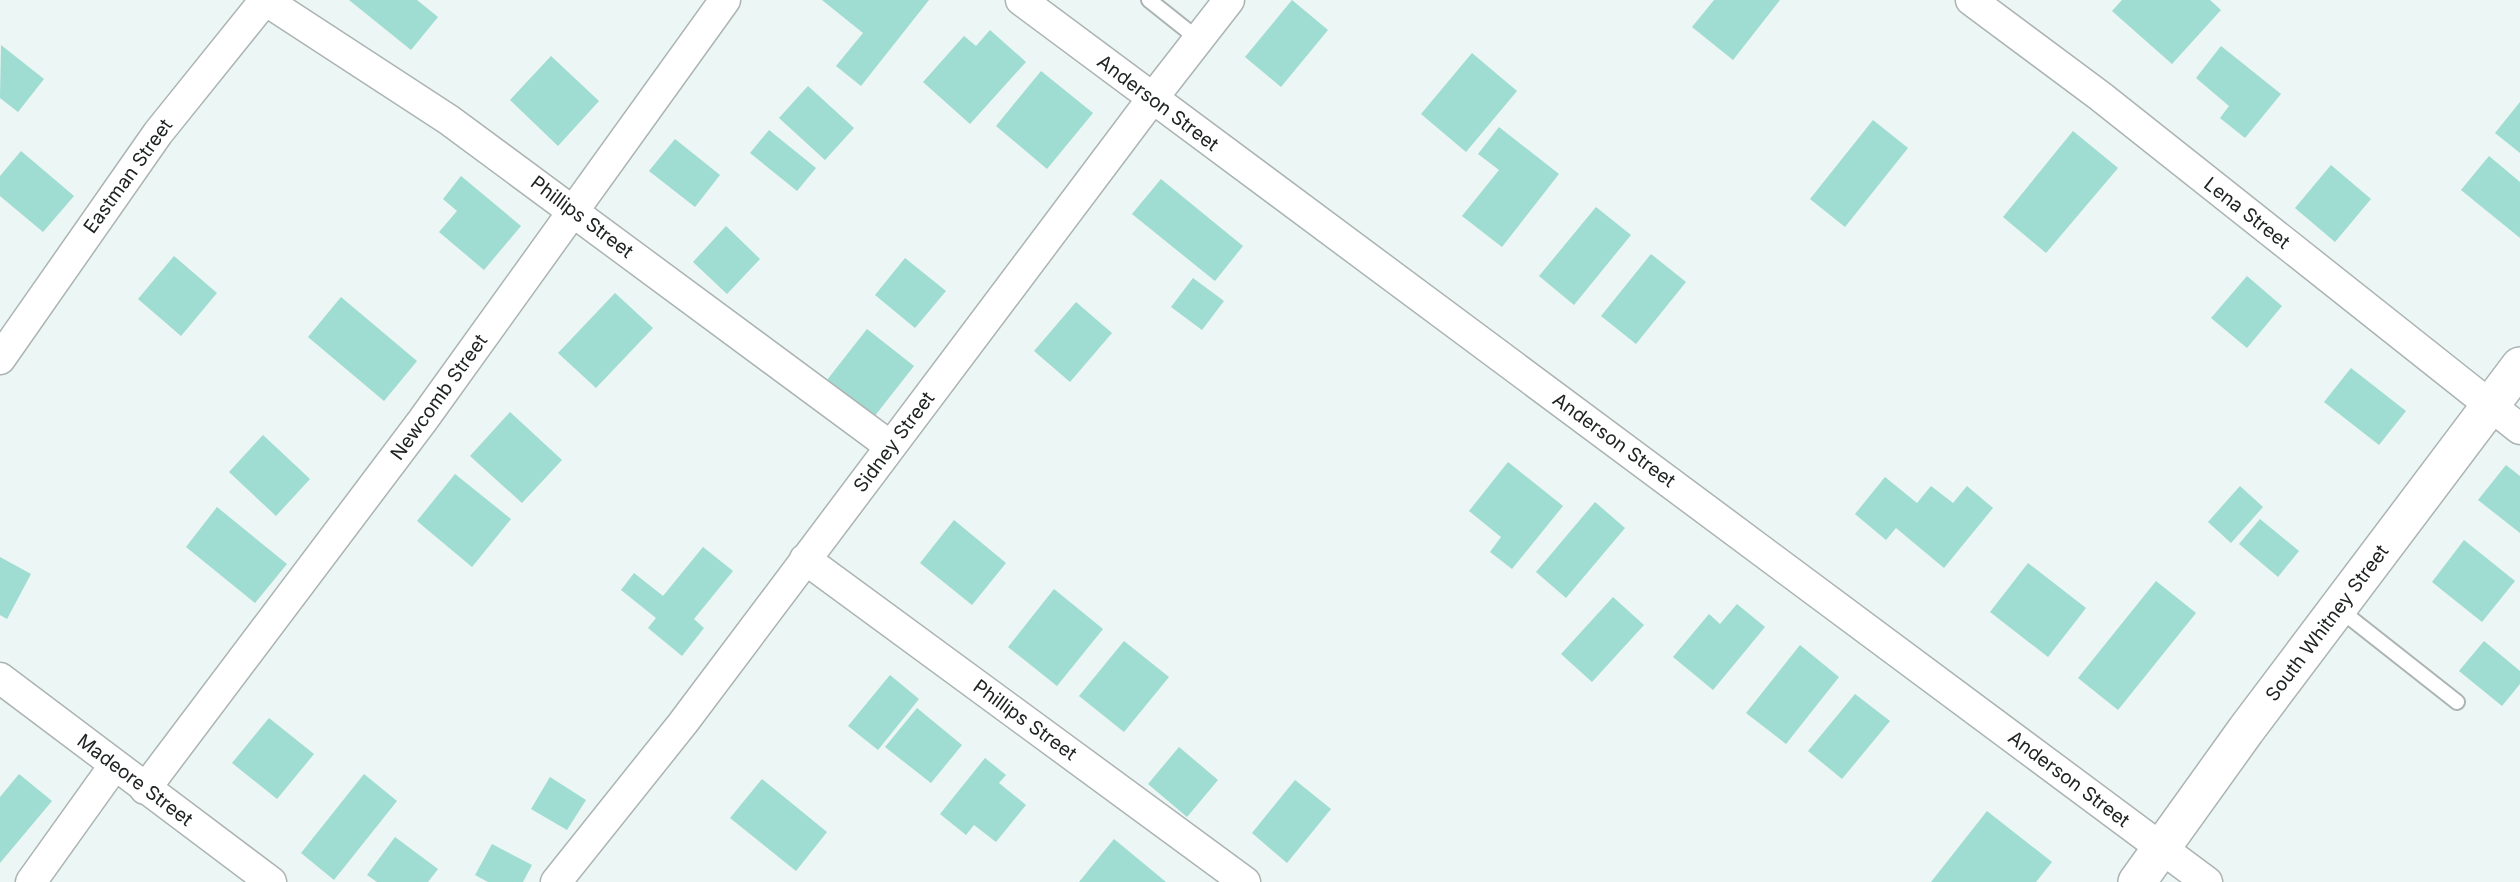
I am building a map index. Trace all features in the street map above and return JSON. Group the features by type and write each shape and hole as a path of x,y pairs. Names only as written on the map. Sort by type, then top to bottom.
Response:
{"street":[{"name":"Phillips Street","path":"265,0 449,120 890,446"},
{"name":"Eastman Street","path":"0,359 158,133 265,0"},
{"name":"Newcomb Street","path":"145,789 415,431 726,0"},
{"name":"Anderson Street","path":"1021,0 2207,882"},
{"name":"Sidney Street","path":"556,882 682,723 1229,0"},
{"name":"Lena Street","path":"1971,0 2100,96 2520,429"},
{"name":"South Whitney Street","path":"2137,882 2520,366"},
{"name":"Phillips Street","path":"805,559 1245,882"},
{"name":"Madeore Street","path":"0,678 271,882"},
{"path":"31,882 114,766"}],"lane":[{"path":"1150,0 1198,39"},
{"path":"2338,608 2458,702"}],"building":[{"path":"349,0 417,0 438,17 411,50"},
{"path":"822,0 929,0 861,86 836,66 863,33"},
{"path":"1292,0 1328,30 1281,87 1245,57"},
{"path":"1714,0 1780,0 1733,60 1692,27"},
{"path":"2122,0 2210,0 2221,10 2172,64 2112,11"},
{"path":"990,30 1026,62 970,124 923,82 964,36 976,46"},
{"path":"1,45 44,79 18,112 0,98"},
{"path":"2221,46 2281,94 2245,138 2220,118 2229,106 2196,78"},
{"path":"1472,53 1517,91 1466,152 1421,114"},
{"path":"551,56 599,101 558,146 510,100"},
{"path":"1041,71 1093,113 1047,169 996,126"},
{"path":"808,86 854,128 825,160 779,118"},
{"path":"2520,102 2520,153 2495,133"},
{"path":"1873,120 1908,148 1845,227 1810,199"},
{"path":"1499,127 1559,174 1502,247 1462,216 1499,170 1478,154"},
{"path":"769,130 816,168 797,191 750,153"},
{"path":"2073,131 2118,168 2046,253 2003,217"},
{"path":"675,139 720,175 695,207 649,171"},
{"path":"21,151 74,196 43,232 0,196 0,176"},
{"path":"2489,156 2520,182 2520,238 2461,190"},
{"path":"2331,165 2371,199 2335,242 2295,208"},
{"path":"461,176 521,226 484,270 439,232 457,211 443,199"},
{"path":"1161,179 1243,246 1215,281 1132,214"},
{"path":"1596,207 1631,235 1574,305 1539,276"},
{"path":"726,226 760,259 727,294 693,262"},
{"path":"1651,254 1686,282 1636,344 1601,316"},
{"path":"174,256 217,293 181,336 138,299"},
{"path":"905,258 946,291 915,328 875,295"},
{"path":"2247,276 2282,306 2247,348 2211,318"},
{"path":"1193,278 1224,301 1202,330 1171,307"},
{"path":"615,293 653,328 596,388 558,353"},
{"path":"341,297 417,361 384,401 308,337"},
{"path":"1076,302 1112,333 1070,382 1034,351"},
{"path":"867,329 914,366 874,417 827,380"},
{"path":"2351,368 2406,411 2379,445 2324,402"},
{"path":"510,412 562,460 522,503 470,456"},
{"path":"263,435 310,479 276,516 229,472"},
{"path":"1508,462 1563,506 1512,569 1490,552 1501,537 1469,511"},
{"path":"2506,465 2520,476 2520,533 2478,500"},
{"path":"455,474 511,519 472,567 417,521"},
{"path":"1885,477 1917,503 1931,486 1953,503 1967,486 1993,508 1944,568 1896,528 1886,540 1855,514"},
{"path":"2240,486 2263,507 2231,543 2208,522"},
{"path":"1595,502 1625,528 1566,598 1536,572"},
{"path":"217,507 287,564 255,603 186,547"},
{"path":"2260,519 2299,551 2278,577 2239,544"},
{"path":"954,520 1006,563 972,605 920,563"},
{"path":"2464,540 2515,581 2482,622 2432,582"},
{"path":"703,547 733,571 694,619 704,628 682,656 648,628 656,618 621,590 634,573 663,596"},
{"path":"0,557 31,574 7,619 0,615"},
{"path":"2028,563 2086,608 2048,657 1990,612"},
{"path":"2156,581 2196,613 2118,710 2078,678"},
{"path":"1054,589 1103,629 1057,686 1008,647"},
{"path":"1613,597 1644,625 1592,682 1561,654"},
{"path":"1737,604 1765,627 1713,690 1673,657 1709,614 1720,624"},
{"path":"1124,641 1169,677 1124,732 1079,696"},
{"path":"2484,641 2520,671 2520,684 2502,706 2459,671"},
{"path":"1800,645 1839,677 1786,744 1746,713"},
{"path":"890,675 919,699 878,750 848,726"},
{"path":"1855,694 1890,721 1842,779 1808,751"},
{"path":"917,708 962,745 931,783 885,747"},
{"path":"269,718 314,754 277,799 232,763"},
{"path":"1179,747 1218,780 1187,817 1148,784"},
{"path":"985,758 1006,775 999,783 1026,805 996,842 974,825 966,835 940,814"},
{"path":"19,774 52,801 0,863 0,797"},
{"path":"364,774 397,801 334,880 301,853"},
{"path":"550,777 586,800 567,830 531,809"},
{"path":"762,779 827,832 796,871 730,818"},
{"path":"1295,780 1331,809 1287,863 1252,833"},
{"path":"1987,811 2052,862 2036,882 1931,882"},
{"path":"395,837 438,869 428,882 377,882 367,875"},
{"path":"1114,839 1166,882 1079,882"},
{"path":"492,844 532,865 523,882 488,882 475,875"}]}
